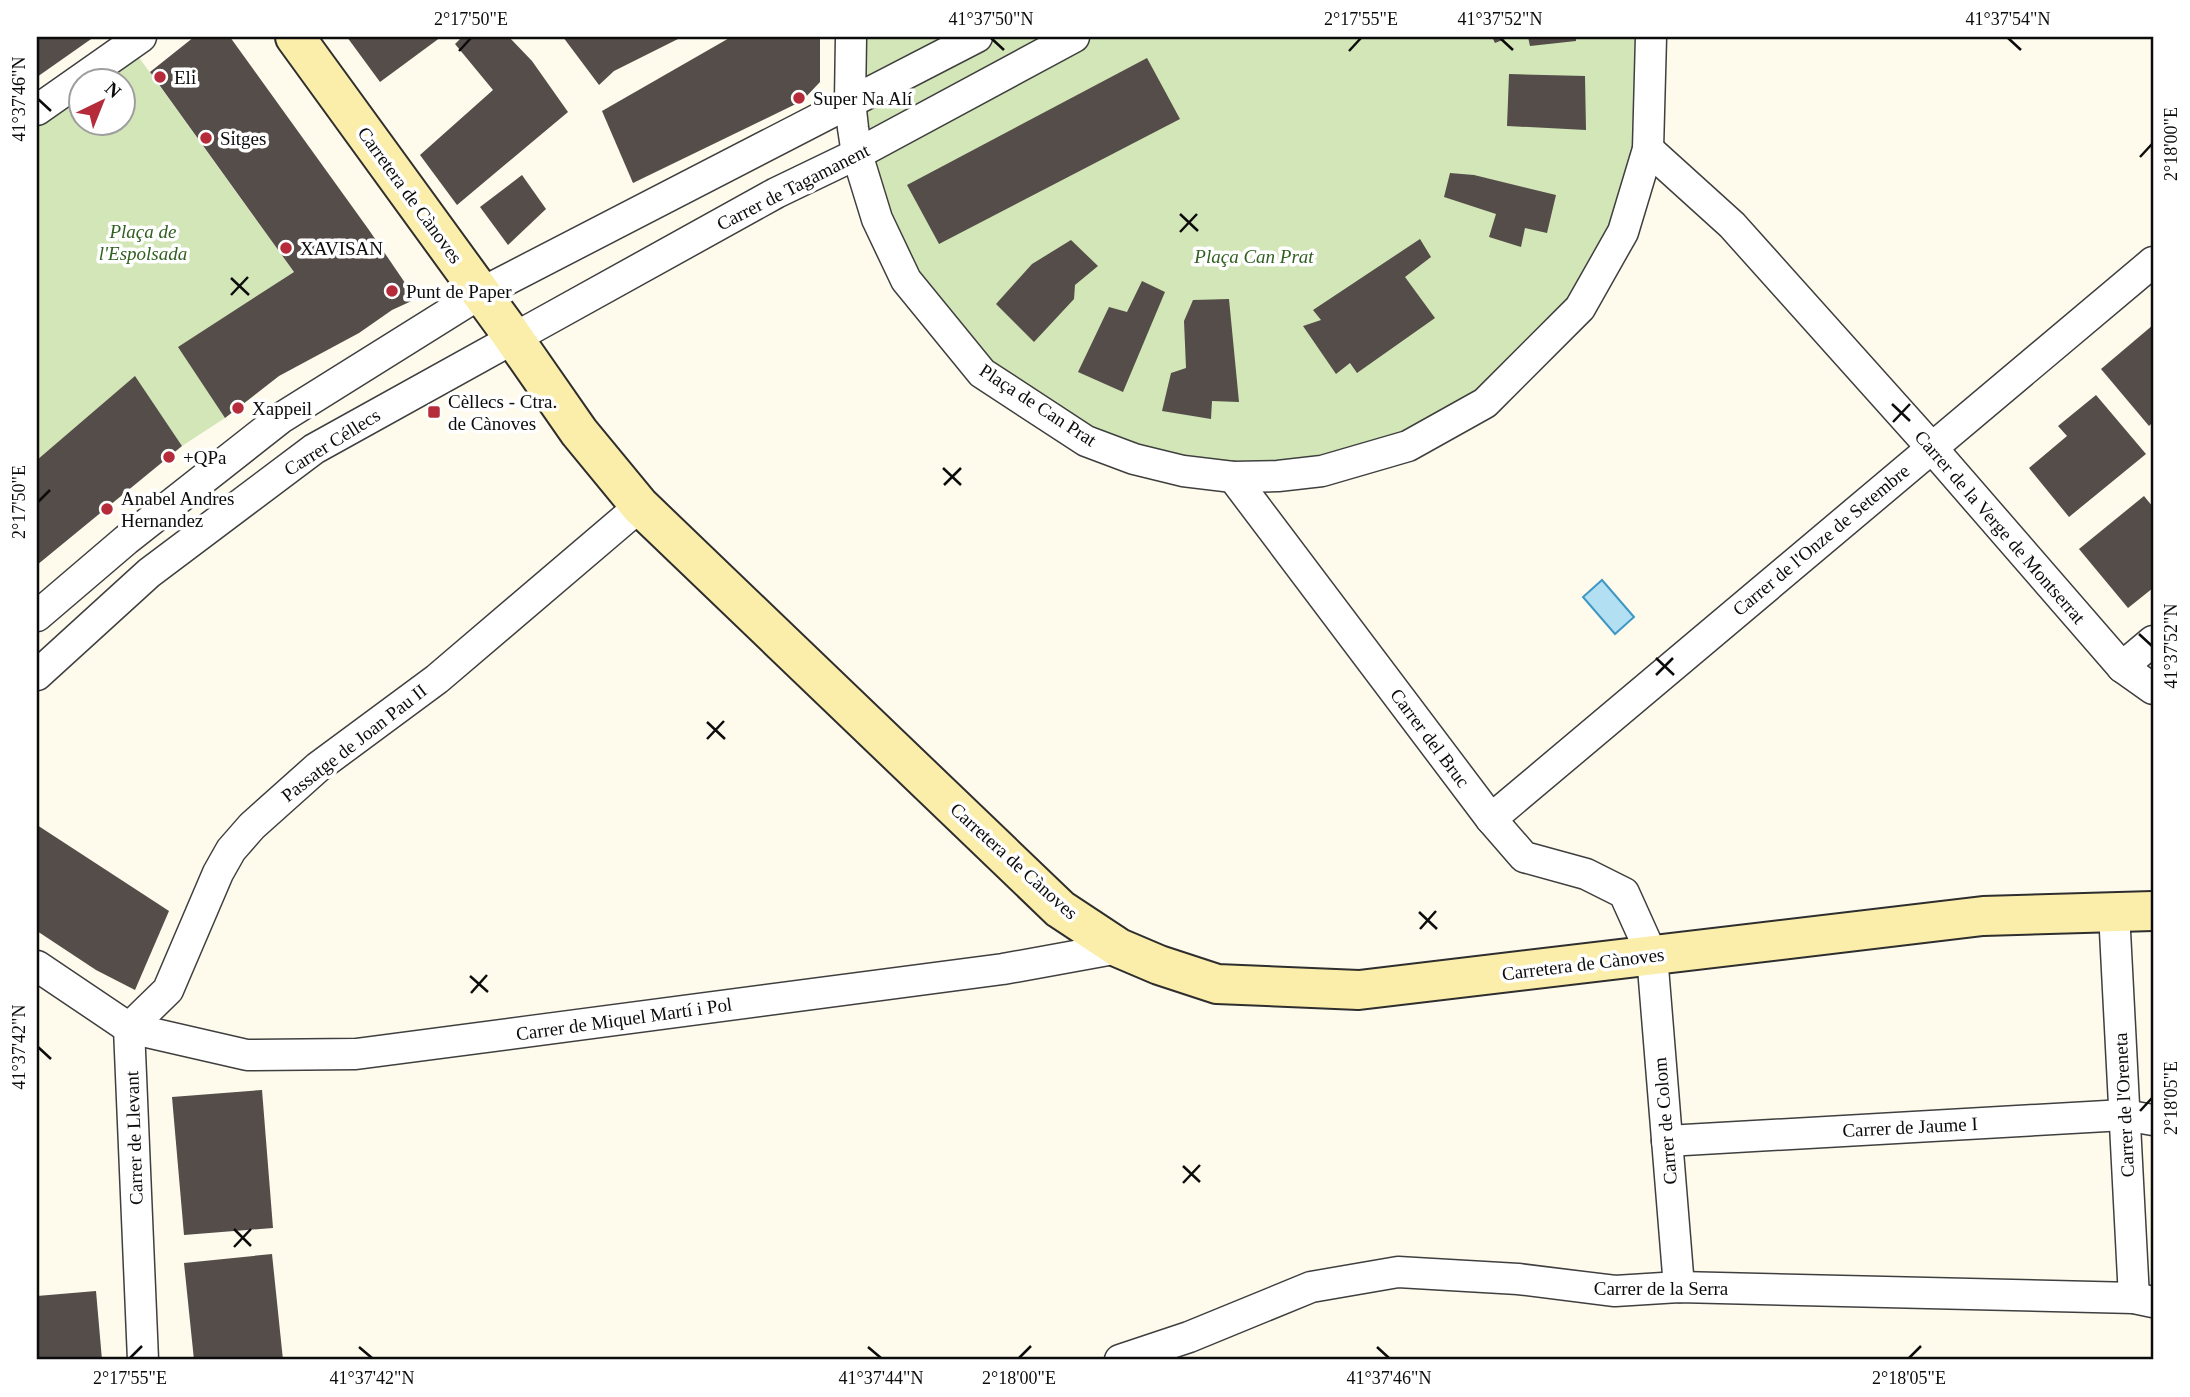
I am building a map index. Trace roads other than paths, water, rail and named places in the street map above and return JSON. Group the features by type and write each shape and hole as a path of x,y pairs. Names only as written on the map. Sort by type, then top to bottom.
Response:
{"street":[{"path":"37,110 141,37"},
{"name":"Carretera de Cànoves","path":"295,37 579,432 640,506 1060,909 1119,948 1159,965 1217,984 1359,990 1983,916 2153,911"},
{"name":"Plaça de Can Prat","path":"851,37 850,101 858,154 877,219 906,279 982,373 1086,441 1146,462 1183,471 1233,477 1322,471 1408,446 1485,402 1580,308 1623,232 1648,149 1651,37"},
{"path":"37,616 126,540 281,418 481,293 977,37"},
{"name":"Carrer de Tagamanent","path":"513,338 776,194 858,154 1074,37"},
{"name":"Carrer de la Verge de Montserrat","path":"1648,149 1732,225 1931,447 2122,667 2153,689"},
{"name":"Carrer de l'Onze de Setembre","path":"1491,819 2153,262"},
{"name":"Carrer Céllecs","path":"40,667 149,573 314,449 513,338"},
{"name":"Carrer del Bruc","path":"1233,477 1491,819 1524,857 1586,874 1624,892 1652,955"},
{"name":"Passatge de Joan Pau II","path":"130,1028 168,990 218,873 231,850 252,826 318,767 437,679 640,506"},
{"path":"2122,667 2153,641"},
{"name":"Carrer de l'Oreneta","path":"2114,912 2139,1118 2143,1300"},
{"name":"Carrer de Miquel Martí i Pol","path":"130,1028 247,1055 356,1054 1003,969 1119,948"},
{"name":"Carrer de Colom","path":"1652,955 1679,1287"},
{"path":"37,966 130,1028"},
{"name":"Carrer de Llevant","path":"130,1028 143,1360"},
{"name":"Carrer de Jaume I","path":"1667,1141 2139,1118"},
{"name":"Carrer de la Serra","path":"1120,1360 1189,1337 1311,1287 1398,1272 1518,1279 1615,1291 1679,1287 2143,1300"}],"water":[{"path":"1602,580 1634,617 1615,634 1583,597"}],"place":[{"name":"Eli","path":"160,77"},
{"name":"Super Na Alí","path":"799,98"},
{"name":"Sitges","path":"206,138"},
{"name":"XAVISAN","path":"286,248"},
{"name":"Punt de Paper","path":"392,291"},
{"name":"Xappeil","path":"238,408"},
{"name":"Cèllecs - Ctra. de Cànoves","path":"434,412"},
{"name":"+QPa","path":"169,457"},
{"name":"Anabel Andres Hernandez","path":"107,509"}],"park label":[{"name":"Plaça de l'Espolsada","path":"143,242"},
{"name":"Plaça Can Prat","path":"1254,256"}]}
